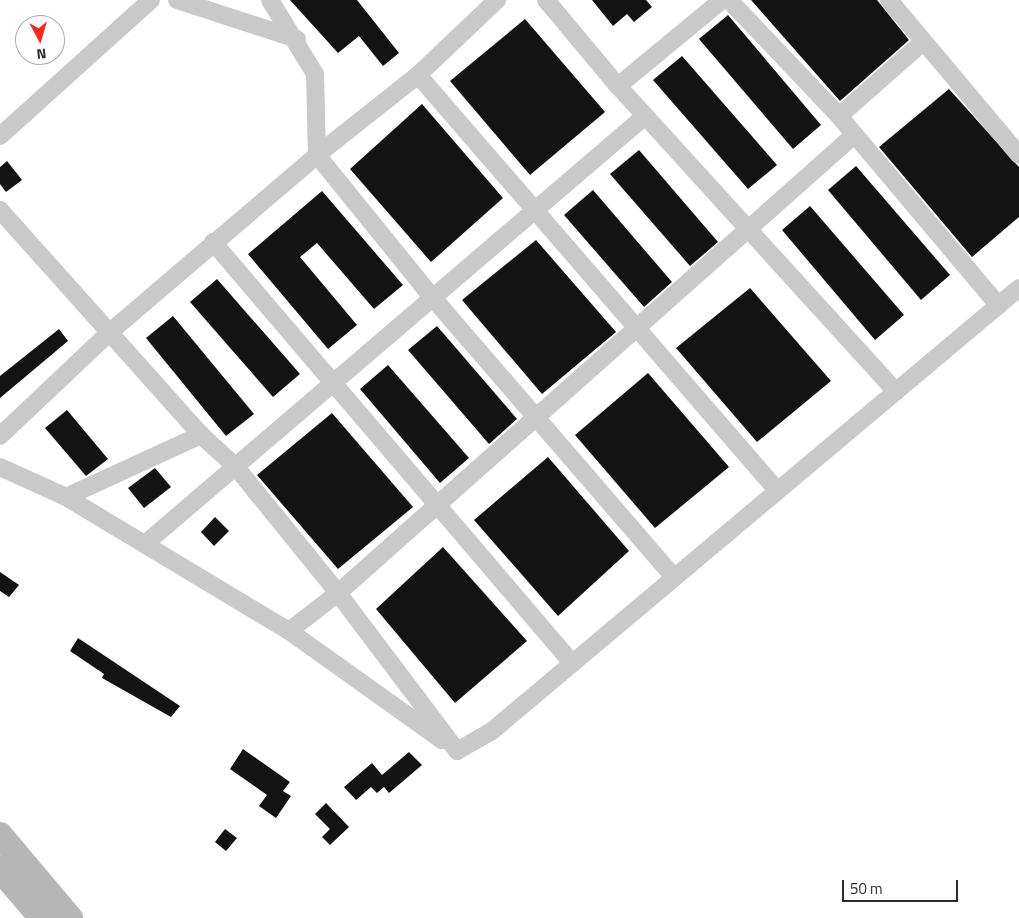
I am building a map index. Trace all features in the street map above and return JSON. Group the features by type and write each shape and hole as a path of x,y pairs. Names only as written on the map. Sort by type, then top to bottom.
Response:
{"main road":[{"path":"0,835 70,918"},
{"path":"0,869 42,918"}],"street":[{"path":"0,136 151,0"},
{"path":"177,0 297,40"},
{"path":"270,0 297,40 315,74 317,155 434,298 537,415 674,577"},
{"path":"0,436 110,332 317,155 418,75 497,0"},
{"path":"546,0 618,86 896,392"},
{"path":"618,86 722,0"},
{"path":"729,0 839,116 998,306"},
{"path":"889,0 1019,155"},
{"path":"839,116 923,42"},
{"path":"418,75 537,209 776,489"},
{"path":"146,543 645,116"},
{"path":"289,630 338,592 854,135"},
{"path":"0,210 201,434 236,467 338,592 457,751"},
{"path":"213,242 332,385 572,663"},
{"path":"457,751 492,732 776,489 896,392 1019,288"},
{"path":"66,497 201,434"},
{"path":"0,467 66,497 289,630 457,751"}],"building":[{"path":"290,0 357,0 399,53 383,66 359,36 338,53"},
{"path":"592,0 646,0 652,7 634,22 627,14 613,26"},
{"path":"751,0 877,0 909,40 840,101"},
{"path":"728,15 821,125 793,149 699,39"},
{"path":"525,19 605,112 530,175 450,81"},
{"path":"682,56 777,165 748,189 653,80"},
{"path":"949,89 1019,167 1019,217 972,257 879,147"},
{"path":"422,104 503,198 431,262 350,169"},
{"path":"639,150 718,242 690,266 610,174"},
{"path":"7,161 22,180 6,192 0,184 0,167"},
{"path":"856,166 950,275 921,300 828,190"},
{"path":"593,190 672,282 644,307 564,215"},
{"path":"322,191 403,285 374,309 317,243 300,257 357,325 328,349 248,254"},
{"path":"810,206 904,315 875,340 782,230"},
{"path":"536,240 616,332 542,394 462,300"},
{"path":"217,279 300,374 273,397 190,302"},
{"path":"750,288 831,381 757,442 676,348"},
{"path":"173,316 254,414 226,436 146,338"},
{"path":"437,326 517,419 489,444 408,350"},
{"path":"59,329 68,341 0,398 0,376"},
{"path":"388,365 469,458 440,483 360,389"},
{"path":"648,373 729,467 655,528 575,435"},
{"path":"67,410 108,459 86,476 45,428"},
{"path":"332,413 413,507 338,569 257,475"},
{"path":"548,457 629,551 558,616 474,520"},
{"path":"155,468 171,487 144,508 128,488"},
{"path":"215,517 229,531 214,546 201,532"},
{"path":"443,547 527,641 455,703 376,609"},
{"path":"0,572 19,585 9,597 0,591"},
{"path":"78,638 180,706 171,717 102,678 104,674 70,651"},
{"path":"243,749 290,782 283,791 291,796 276,818 259,806 267,795 230,769"},
{"path":"409,752 422,765 389,793 384,787 377,793 371,787 356,800 344,787 372,763 382,775"},
{"path":"326,803 349,827 330,845 322,837 330,829 315,814"},
{"path":"225,829 237,838 226,851 215,842"}]}
